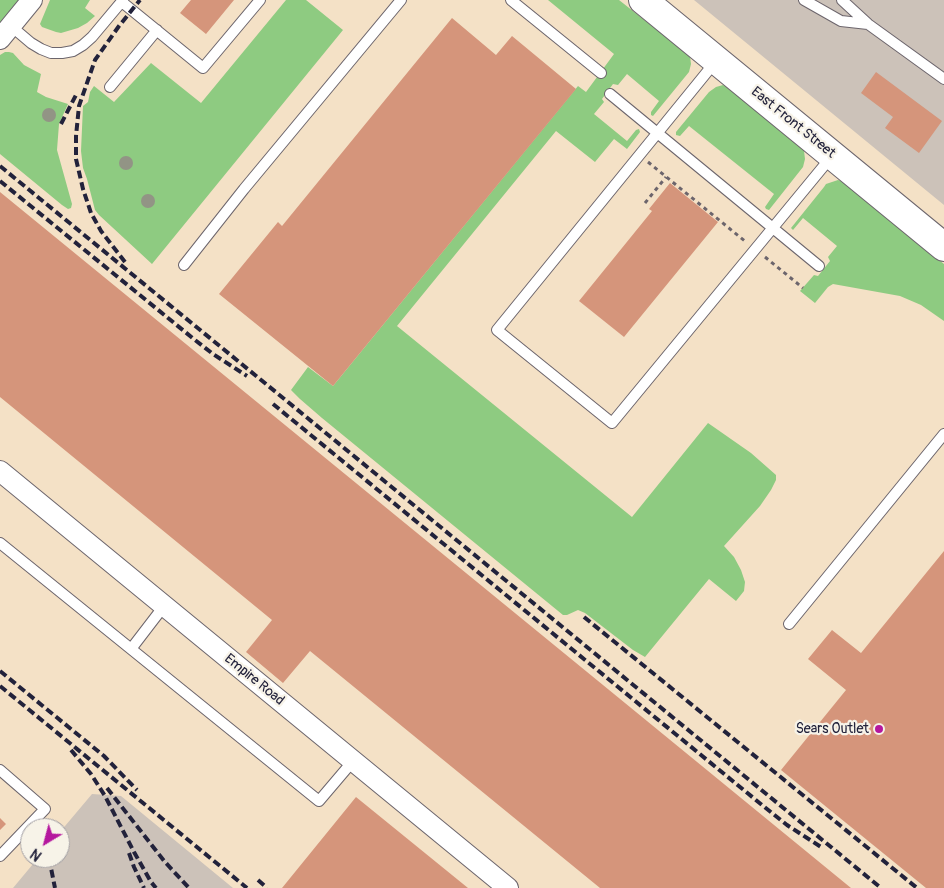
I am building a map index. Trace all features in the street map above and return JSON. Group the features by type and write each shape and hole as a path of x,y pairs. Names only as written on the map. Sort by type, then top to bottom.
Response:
{"main road":[{"name":"East Front Street","path":"643,0 944,247"}],"street":[{"path":"6,33 32,0"},
{"name":"Empire Road","path":"0,471 508,888"}],"lane":[{"path":"6,33 51,53 73,50 83,45 92,37 123,1 203,68 260,0"},
{"path":"184,265 244,189 401,0"},
{"path":"511,0 601,73"},
{"path":"804,0 841,21 868,24"},
{"path":"842,0 868,24 944,78"},
{"path":"110,87 157,30"},
{"path":"717,61 497,330 612,423 832,155"},
{"path":"610,94 819,266"},
{"path":"788,624 944,434"},
{"path":"0,543 319,801 353,761"},
{"path":"131,649 164,606"},
{"path":"0,770 45,808 0,856"}],"path":[{"path":"640,155 803,288"},
{"path":"645,203 666,177"}],"shaded area":[{"path":"694,0 944,0 944,205"},
{"path":"92,794 121,796 233,888 13,888 30,868 70,868 70,820"}],"green space":[{"path":"0,0 19,0 0,23"},
{"path":"50,0 90,0 85,8 95,16 78,28 61,33 56,32 42,27 40,24"},
{"path":"286,0 306,0 343,30 152,264 95,210 83,168 81,151 83,106 88,102 90,92 94,86 114,102 151,63 201,103"},
{"path":"548,0 619,0 690,56 689,72 653,116 651,112 659,101 627,74 618,85 613,84 602,99 604,102 594,114 627,141 639,129 640,132 627,149 614,139 595,162 556,131 397,326 632,517 708,423 751,453 776,475 776,480 771,490 760,506 724,546 734,557 741,570 745,582 744,591 736,601 709,579 645,657 585,613 578,610 563,615 322,418 291,390 308,367 333,386 578,86 586,92 614,54"},
{"path":"5,52 13,53 24,65 41,74 37,92 68,104 59,124 57,150 72,204 71,208 68,209 62,205 0,154 0,55"},
{"path":"723,85 735,92 804,151 803,167 769,210 765,207 774,194 689,126 680,136 676,135 676,132 709,92"},
{"path":"838,180 844,182 944,264 944,321 921,305 900,296 833,284 828,287 815,303 800,291 814,275 818,276 830,261 828,257 837,246 803,218 793,230 791,228 826,184"}],"building":[{"path":"191,0 234,0 206,34 180,13"},
{"path":"452,18 496,55 512,36 576,89 333,386 219,294 278,222 282,226"},
{"path":"876,72 942,121 919,153 885,128 893,117 861,93"},
{"path":"670,183 718,222 624,337 579,301 652,211 649,209"},
{"path":"0,192 851,888 600,888 310,651 283,683 246,652 272,620 0,397"},
{"name":"Sears Outlet","path":"944,551 944,888 926,888 781,770 846,690 808,659 832,630 861,653"},
{"path":"356,797 468,888 282,888"},
{"path":"0,818 6,824 0,830"}],"railway":[{"path":"125,262 101,231 91,213 76,159 76,136 79,106 95,60 140,0"},
{"path":"61,124 77,93"},
{"path":"0,166 881,888"},
{"path":"0,181 195,340 247,376"},
{"path":"273,404 762,805 787,825 821,847"},
{"path":"584,617 917,888"},
{"path":"0,671 104,756 137,790"},
{"path":"0,686 247,888"},
{"path":"71,750 91,774 105,796 134,852 156,888"},
{"path":"107,788 165,862 189,888"},
{"path":"129,853 144,888"},
{"path":"51,868 55,888"},
{"path":"258,880 267,888"}],"place":[{"name":"Sears Outlet","path":"879,729"}]}
